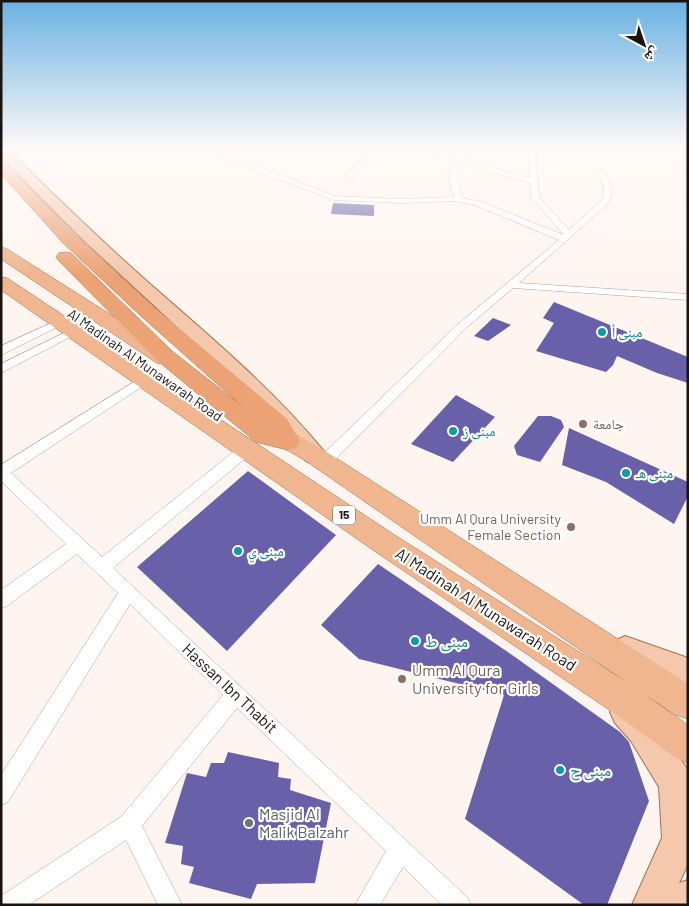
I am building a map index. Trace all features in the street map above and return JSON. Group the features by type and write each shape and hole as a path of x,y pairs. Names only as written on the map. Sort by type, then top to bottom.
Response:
{"highway":[{"path":"6,191 47,238 146,338 206,390 265,436 288,441"},
{"path":"25,191 68,238 148,312 279,425 288,441"},
{"path":"1,252 288,441"},
{"name":"Al Madinah Al Munawarah Road","path":"1,260 66,309 266,449 284,474"},
{"name":"Al Madinah Al Munawarah Road","path":"1,282 383,542 603,686 688,746"},
{"name":"15","path":"288,441 319,458 688,703"}],"main road":[{"path":"42,191 91,241 220,356 286,420 319,458"},
{"path":"582,633 642,658 688,673"},
{"path":"603,686 642,730 676,783 684,829 651,905"},
{"path":"686,905 688,899"}],"street":[{"path":"316,191 334,198 400,201 458,200 479,204 567,237"},
{"path":"456,191 458,200"},
{"path":"534,191 535,196 567,237"},
{"path":"319,458 462,326 567,237 607,200 608,191"},
{"path":"510,285 688,298"},
{"path":"1,350 67,327"},
{"path":"1,370 67,327"},
{"path":"2,472 145,379"},
{"path":"102,567 247,449"},
{"name":"Hassan Ibn Thabit","path":"2,472 459,905"},
{"path":"1,600 78,544"},
{"path":"1,795 128,592"},
{"path":"8,905 130,824 236,694"},
{"path":"130,824 170,905"},
{"path":"367,905 400,850"}],"building":[{"path":"333,203 374,205 374,216 331,214"},
{"path":"554,302 688,357 688,383 657,373 617,356 613,365 606,372 536,351 554,323 543,318"},
{"path":"493,318 511,325 488,341 474,336"},
{"name":"مبنى ز","path":"456,395 495,417 453,462 411,444"},
{"path":"538,416 551,416 561,420 564,427 540,462 517,455 514,446"},
{"name":"مبنى هـ","path":"569,428 688,482 688,496 674,524 606,482 562,465"},
{"name":"مبنى ي","path":"248,471 336,535 227,651 137,567"},
{"name":"مبنى ح","path":"378,564 515,657 620,732 629,742 649,801 607,905 584,905 465,819 504,695 359,659 321,625"},
{"name":"Masjid Al Malik Balzahr","path":"228,752 279,763 278,777 291,779 290,790 331,803 315,883 257,884 251,899 189,883 194,867 181,864 183,846 165,843 187,773 206,777 211,763 224,763"}],"place":[{"name":"مبنى أ","path":"602,332"},
{"name":"جامعة","path":"583,424"},
{"name":"مبنى ز","path":"453,431"},
{"name":"مبنى هـ","path":"626,473"},
{"name":"Umm Al Qura University Female Section","path":"571,527"},
{"name":"مبنى ي","path":"238,551"},
{"name":"مبنى ط","path":"415,641"},
{"name":"Umm Al Qura University for Girls","path":"402,679"},
{"name":"مبنى ح","path":"560,770"},
{"name":"Masjid Al Malik Balzahr","path":"249,823"}]}
